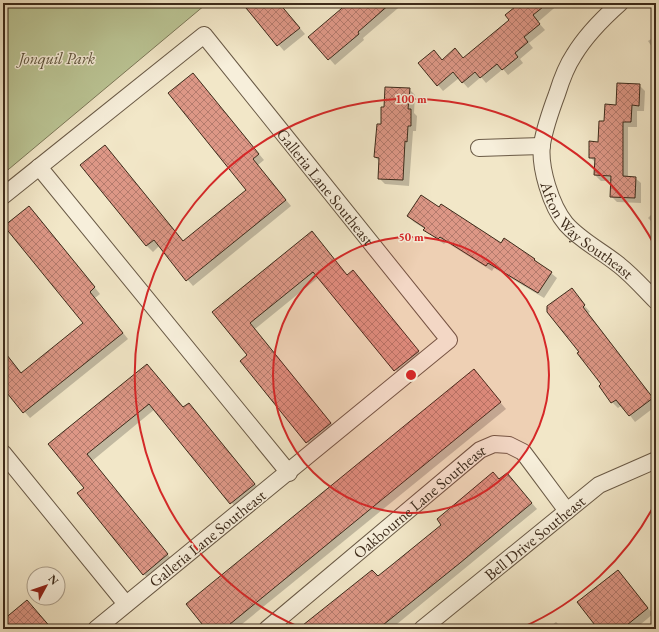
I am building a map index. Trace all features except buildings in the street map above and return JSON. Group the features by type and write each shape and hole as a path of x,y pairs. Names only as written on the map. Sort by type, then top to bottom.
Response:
{"street":[{"name":"Afton Way Southeast","path":"620,3 603,18 585,39 573,56 563,76 554,100 542,146 544,169 548,189 556,208 566,224 582,238 620,266 656,301"},
{"name":"Galleria Lane Southeast","path":"3,196 204,35 449,340 96,629"},
{"path":"479,148 542,146"},
{"path":"39,167 288,473"},
{"name":"Oakbourne Lane Southeast","path":"267,629 480,450 494,444 509,445 523,452 567,511"},
{"path":"3,454 126,604"},
{"name":"Bell Drive Southeast","path":"422,629 599,485 652,466"}],"green space":[{"name":"Jonquil Park","path":"3,3 203,3 205,5 3,174"}]}
